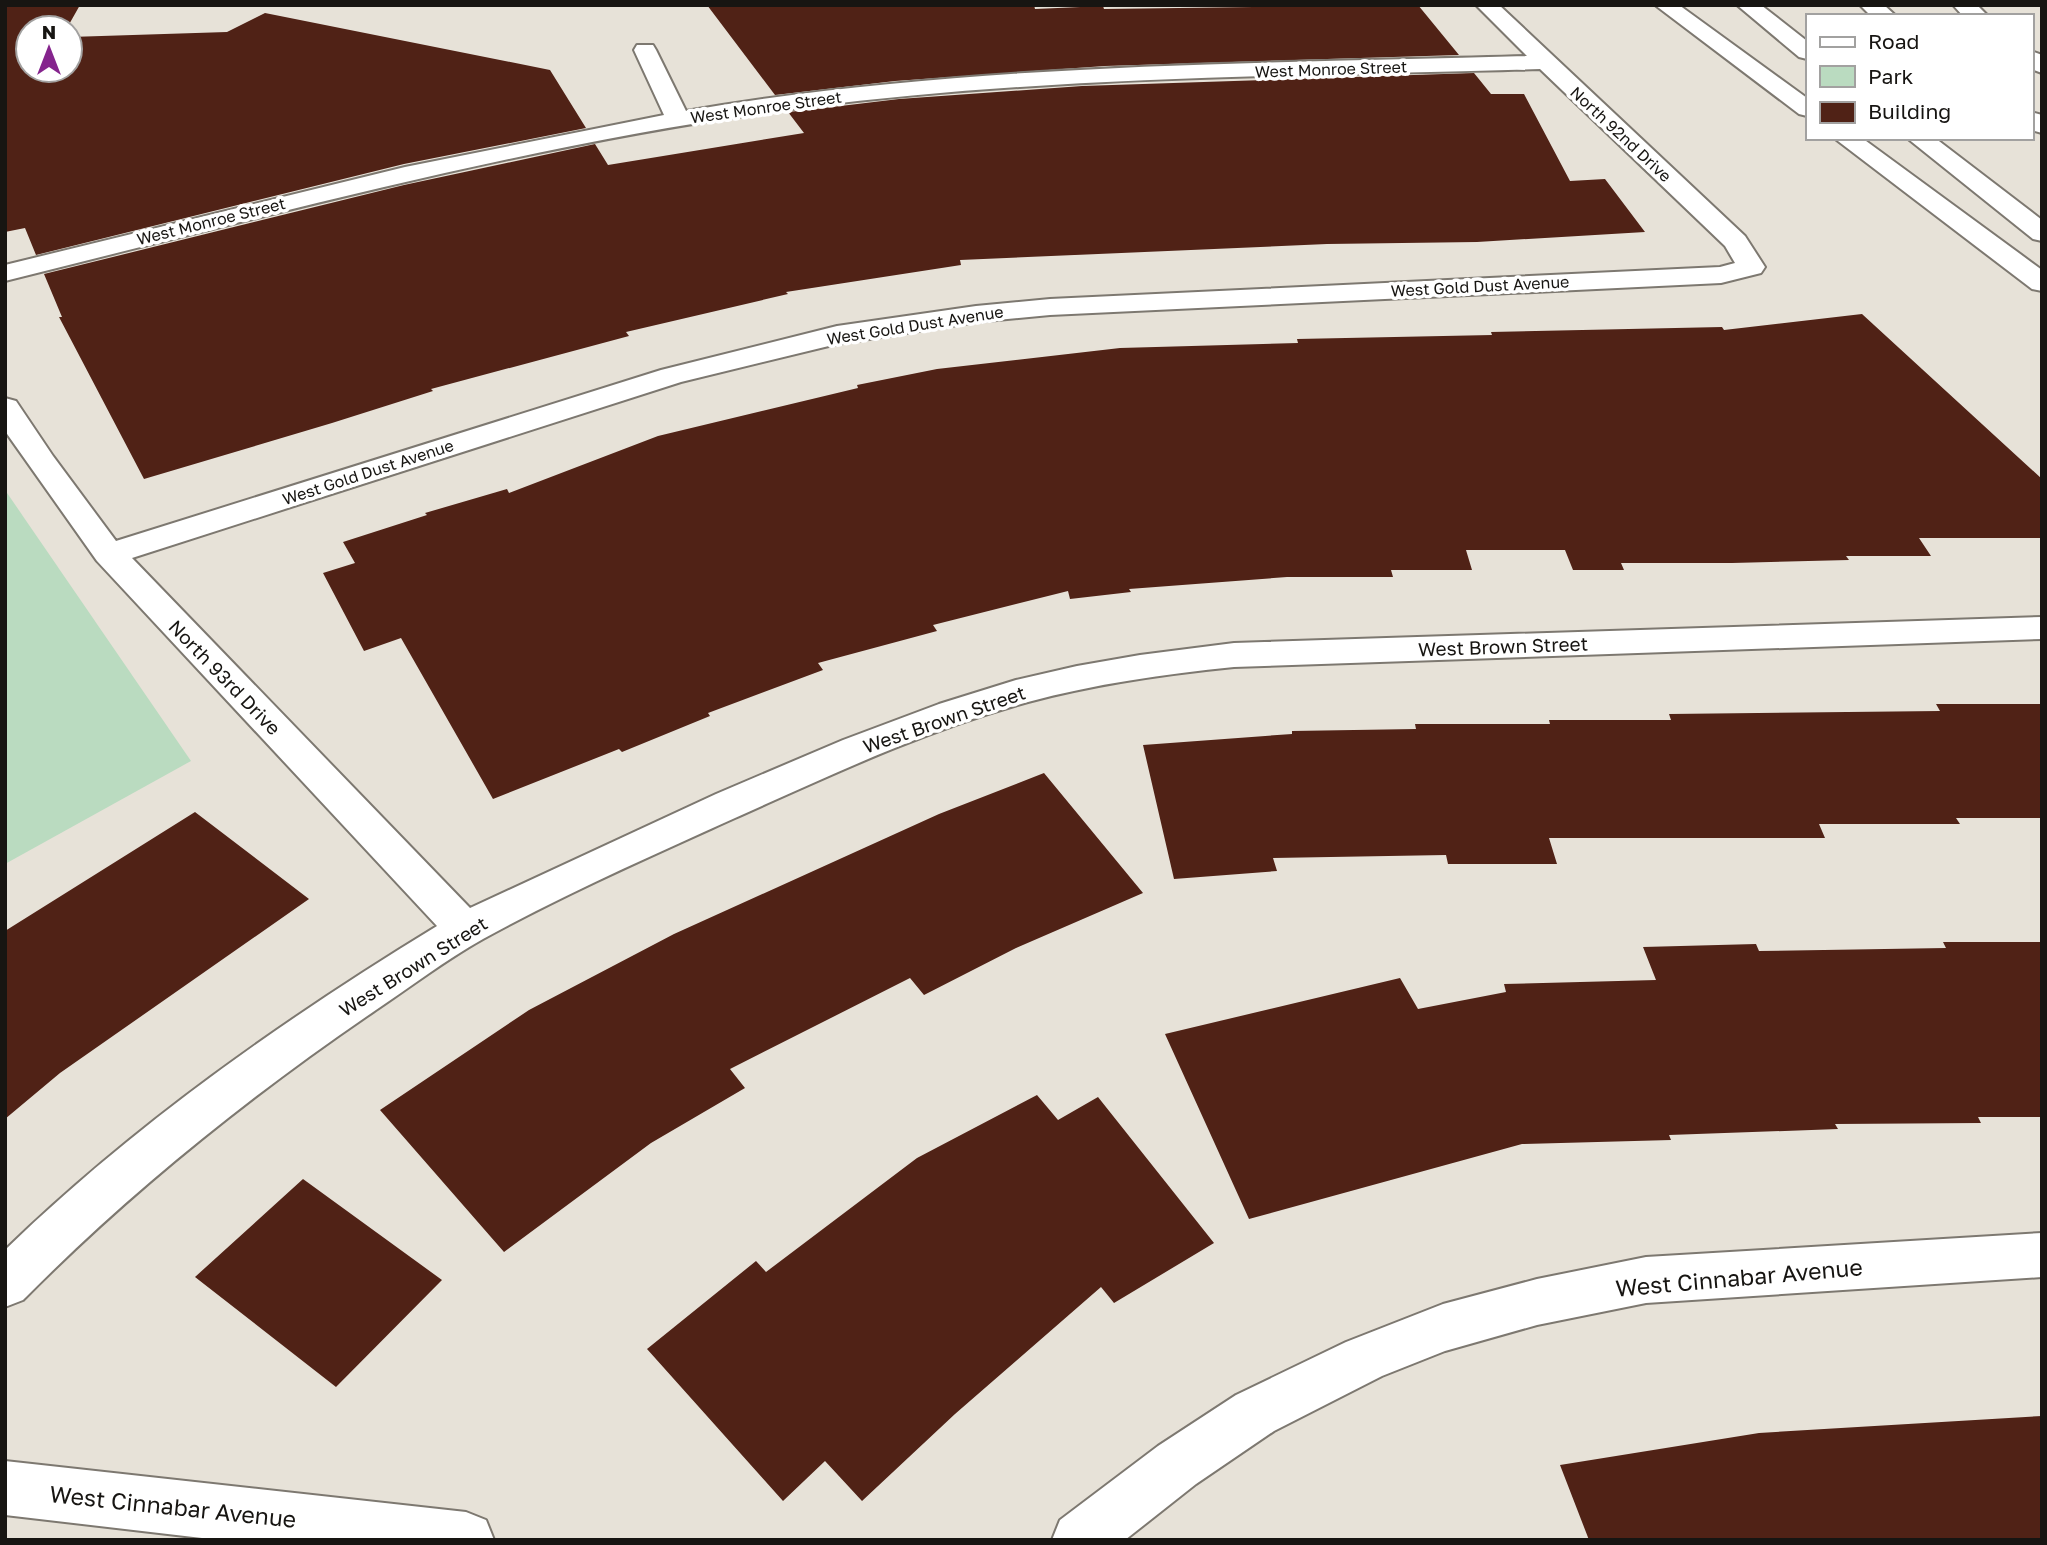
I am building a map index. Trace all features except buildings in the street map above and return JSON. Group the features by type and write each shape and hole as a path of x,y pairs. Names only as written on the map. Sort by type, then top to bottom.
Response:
{"main road":[{"name":"North 92nd Drive","path":"1486,5 1736,242 1751,267"},
{"path":"1665,5 1806,108"},
{"path":"1746,5 1806,51"},
{"path":"645,50 678,119"},
{"name":"West Monroe Street","path":"5,273 419,170 678,119 805,100 987,82 1544,62"},
{"path":"1849,140 2042,283"},
{"path":"1922,140 2042,233"},
{"name":"West Gold Dust Avenue","path":"109,554 671,376 837,335 976,314 1050,307 1720,275 1751,267"},
{"name":"North 93rd Drive","path":"5,407 40,461 109,554 466,930"},
{"name":"West Brown Street","path":"5,1284 45,1243 193,1115 302,1035 466,930 677,827 835,758 919,725 1034,688 1159,662 1234,655 2042,628"},
{"name":"West Cinnabar Avenue","path":"1080,1540 1177,1465 1255,1413 1364,1359 1443,1328 1537,1302 1646,1280 2042,1255"},
{"name":"West Cinnabar Avenue","path":"5,1488 308,1520 466,1540"}],"green space":[{"path":"5,490 191,761 5,864"}]}
